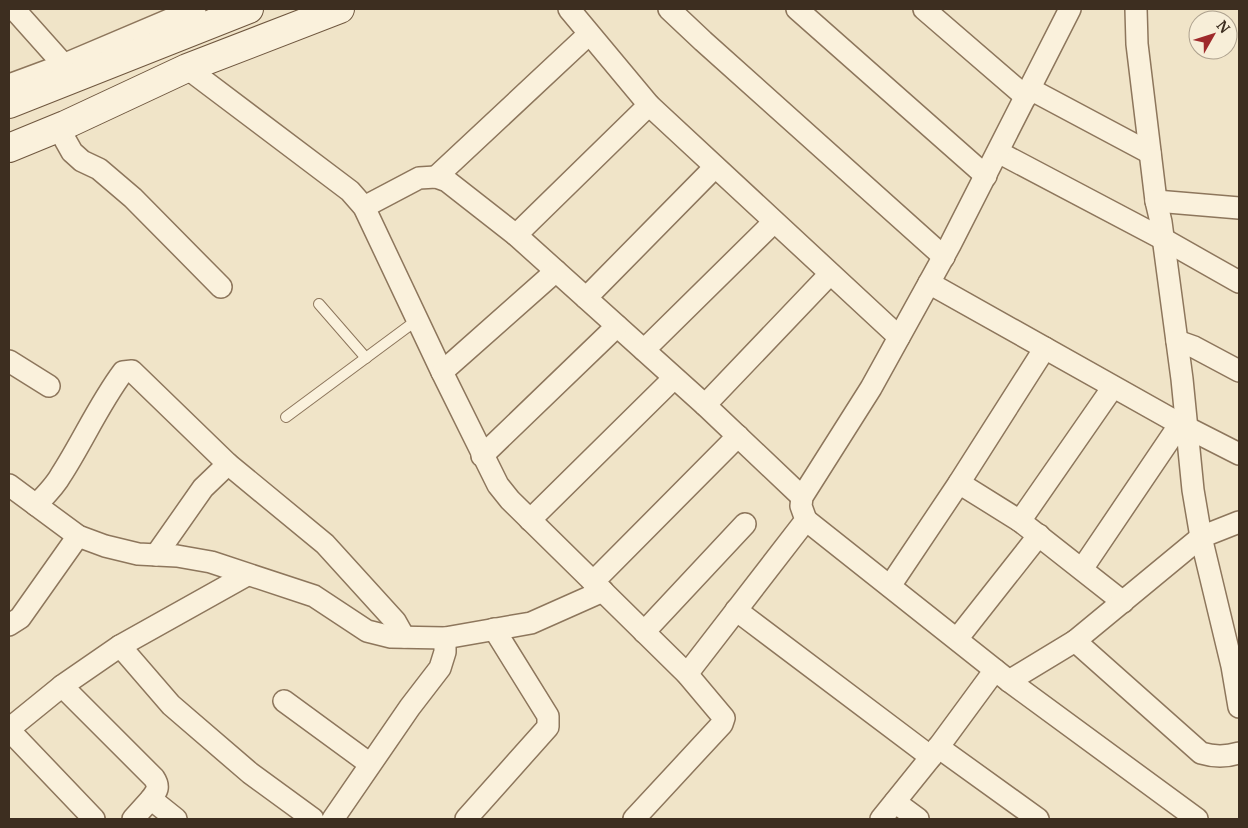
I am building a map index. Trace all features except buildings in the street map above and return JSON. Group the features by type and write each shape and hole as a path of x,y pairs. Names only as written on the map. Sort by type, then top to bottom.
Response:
{"main road":[{"path":"9,104 69,71 249,9"},
{"path":"9,148 65,125 187,68 340,9"}],"street":[{"path":"9,86 69,71 195,9"},
{"path":"569,9 649,105 899,337"},
{"path":"669,9 944,257"},
{"path":"798,9 986,176"},
{"path":"924,9 1028,93 1150,153"},
{"path":"1070,9 944,257 871,388 802,497 801,506 806,520 1002,676 1197,819"},
{"path":"1136,9 1137,44 1156,202 1177,341 1183,426 1202,538 1236,663 1239,707"},
{"path":"16,10 69,71"},
{"path":"436,177 589,34"},
{"path":"187,68 350,191 364,207 482,456 498,485 510,500 687,674 724,718 722,724 634,819"},
{"path":"516,235 649,105"},
{"path":"65,125 63,136 72,152 82,161 99,169 133,198 221,288"},
{"path":"998,152 1163,239 1239,282"},
{"path":"586,298 715,167"},
{"path":"364,207 419,178 436,177 447,182 516,235 705,405 802,497"},
{"path":"1156,202 1239,208"},
{"path":"644,350 774,222"},
{"path":"442,372 556,271"},
{"path":"705,405 830,274"},
{"path":"929,283 1183,426 1239,454"},
{"path":"482,456 617,326"},
{"path":"1177,341 1194,347 1239,370"},
{"path":"890,586 959,483 1044,348"},
{"path":"9,361 49,386"},
{"path":"36,505 60,477 94,417 123,372 132,371 228,464 325,544 395,621 404,637"},
{"path":"530,520 674,378"},
{"path":"1020,521 1113,387"},
{"path":"1082,569 1183,426"},
{"path":"9,484 78,536 106,546 138,554 177,556 211,562 314,596 367,631 391,637 445,638 531,623 598,587 738,436"},
{"path":"156,554 203,488 228,464"},
{"path":"959,483 1020,521 1123,602"},
{"path":"687,674 806,520"},
{"path":"880,819 934,752 1002,676 1075,641 1202,538 1239,522"},
{"path":"644,632 745,524"},
{"path":"957,639 1039,535"},
{"path":"9,626 20,618 78,536"},
{"path":"94,819 9,730 62,686 120,646 247,575"},
{"path":"736,610 934,752 1038,819"},
{"path":"466,819 548,728 548,716 494,629"},
{"path":"333,819 410,707 440,668 445,638"},
{"path":"1075,641 1202,753 1210,756 1228,756 1239,753"},
{"path":"120,646 171,705 250,774 313,819"},
{"path":"62,686 158,784 157,790 151,799 134,819"},
{"path":"284,701 370,764"},
{"path":"151,799 176,819"},
{"path":"895,802 918,819"}],"lane":[{"path":"319,304 366,358"},
{"path":"286,417 417,320"}]}
